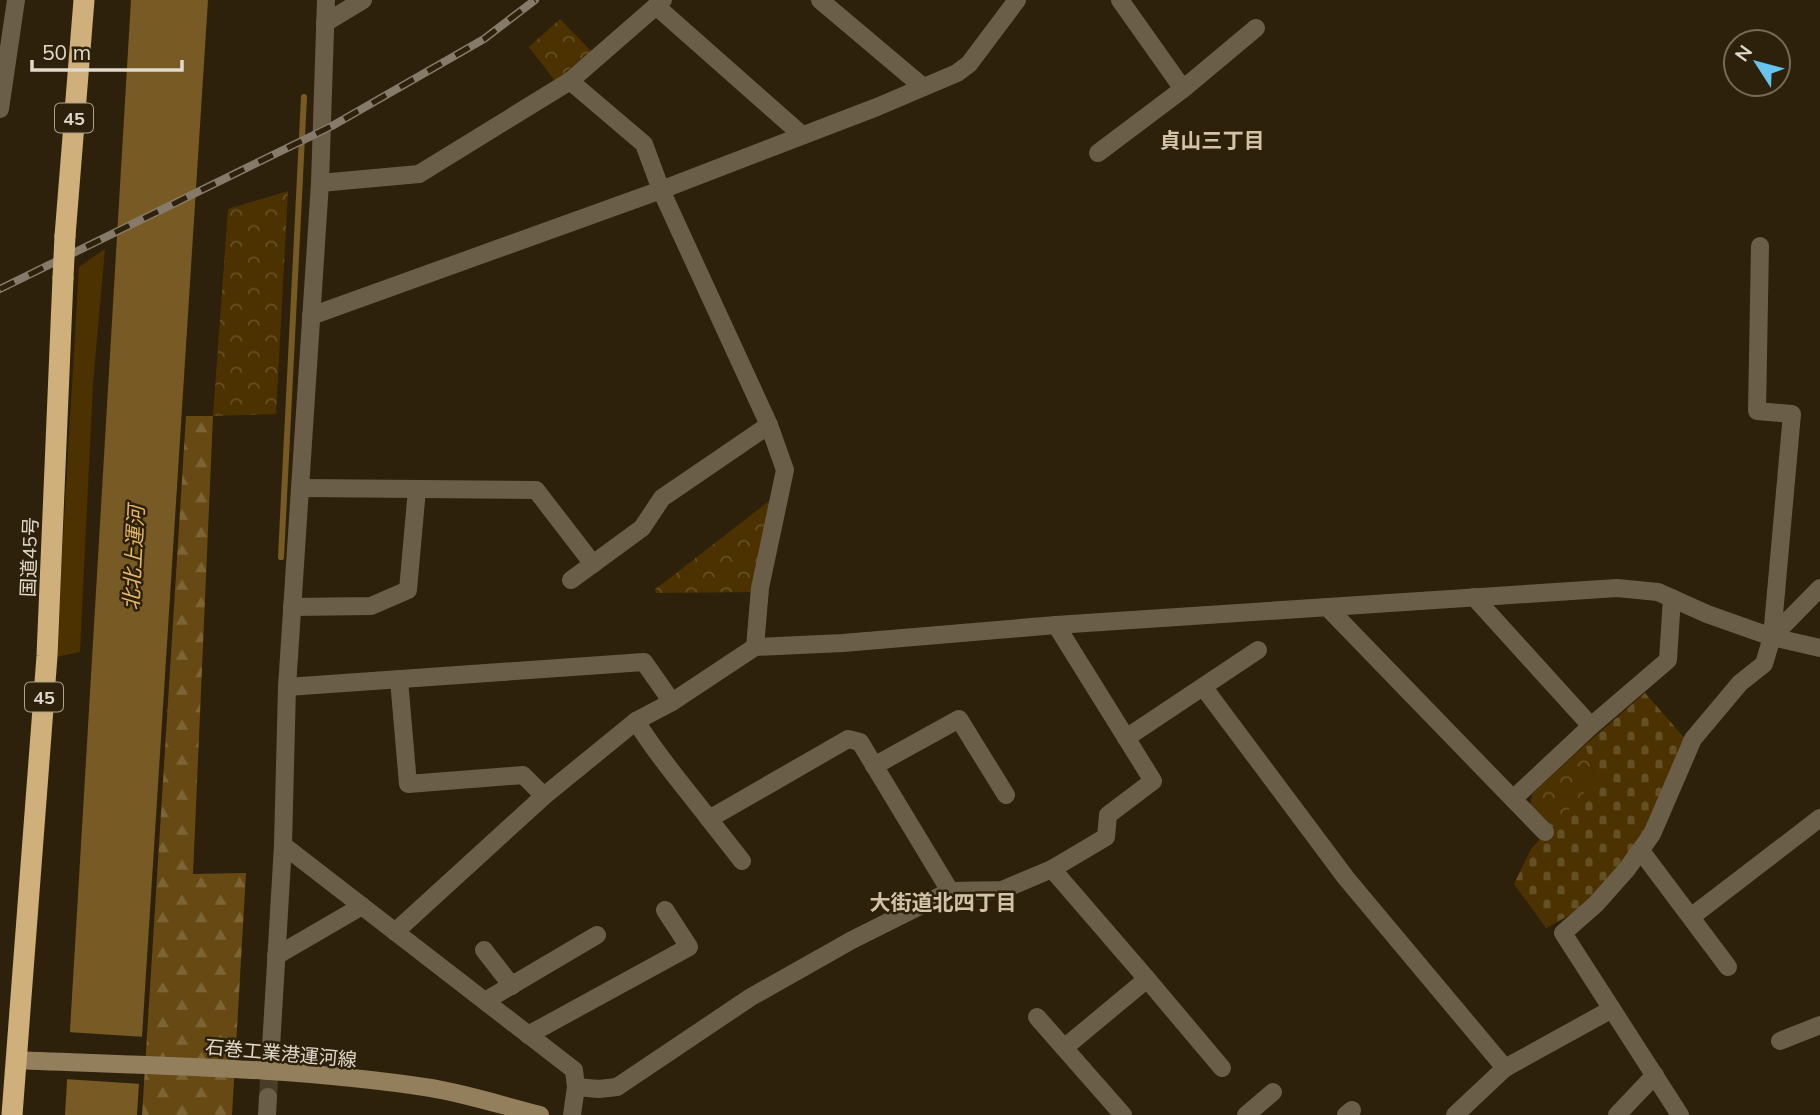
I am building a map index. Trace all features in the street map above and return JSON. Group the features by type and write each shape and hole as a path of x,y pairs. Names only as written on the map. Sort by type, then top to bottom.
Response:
{"highway":[{"name":"国道45号","path":"12,1115 47,656 65,236 84,0"}],"street":[{"path":"0,108 16,0"},
{"path":"271,1047 283,845 287,687 320,183 326,0"},
{"path":"325,23 363,0"},
{"path":"311,316 661,190 957,73 969,64 1017,0"},
{"path":"1120,0 1183,89"},
{"path":"320,183 419,174 570,82 659,3 802,135"},
{"path":"831,3 923,87"},
{"path":"1098,153 1183,89 1256,27"},
{"path":"570,82 643,144 661,190 769,425 785,470 760,588 755,647"},
{"path":"1680,1115 1563,933 1596,904 1653,834 1693,739 1740,683 1764,664 1772,636 1792,414 1757,411 1760,246"},
{"path":"571,580 642,528 662,498 769,425"},
{"path":"300,488 536,490 593,564"},
{"path":"292,607 371,606 408,590 417,489"},
{"path":"395,932 544,796 636,721 672,702 755,647 1616,588 1658,592 1707,614 1772,636 1820,648"},
{"path":"1772,636 1820,588"},
{"path":"1474,597 1591,726"},
{"path":"1513,799 1591,726 1668,660 1672,598"},
{"path":"1327,607 1545,832"},
{"path":"576,1087 617,1087 751,997 852,940 950,891 1002,890 1052,869 1106,837 1108,815 1153,781 1056,625"},
{"path":"1126,738 1258,650"},
{"path":"287,687 644,662 672,702"},
{"path":"399,681 408,783 523,775 544,796"},
{"path":"1204,688 1346,878 1505,1068"},
{"path":"874,766 960,719 1006,796"},
{"path":"636,721 656,753 677,776 741,861"},
{"path":"709,819 848,739 860,742 950,891"},
{"path":"1691,917 1819,822"},
{"path":"283,845 574,1070 576,1087 572,1115"},
{"path":"1641,850 1728,967"},
{"path":"1052,869 1222,1068"},
{"path":"276,956 362,906"},
{"path":"528,1035 689,947 665,910"},
{"path":"485,1001 597,935"},
{"path":"484,950 512,986"},
{"path":"1064,1048 1147,979"},
{"path":"1468,1111 1505,1068 1612,1009"},
{"path":"1037,1017 1123,1115"},
{"path":"1780,1041 1820,1025"},
{"name":"石巻工業港運河線","path":"15,1060 297,1074 433,1088 540,1115"},
{"path":"1617,1115 1655,1075"},
{"path":"1246,1115 1273,1092"}],"green space":[{"path":"560,19 591,51 555,81 529,47"},
{"path":"288,191 276,414 213,416 228,209"},
{"path":"105,249 93,383 80,652 56,657 79,267"},
{"path":"186,416 213,416 193,874 246,873 232,1115 142,1115"},
{"path":"777,495 754,592 656,593 655,589"},
{"path":"1645,693 1688,742 1648,830 1588,905 1546,928 1514,884 1531,849 1596,780 1585,745"},
{"path":"1585,745 1596,780 1551,829 1530,808 1532,794"}],"water":[{"name":"北北上運河","path":"131,0 208,0 137,1115 65,1115"}],"pier":[{"path":"67,1032 145,1037 142,1084 64,1079"}],"waterway":[{"path":"281,557 304,97"}],"tunnel":[{"path":"268,1097 271,1047"}],"railway":[{"path":"0,289 332,126 484,39 535,0"}],"district":[{"name":"貞山三丁目","path":"1212,140"},
{"name":"大街道北四丁目","path":"943,902"}]}
